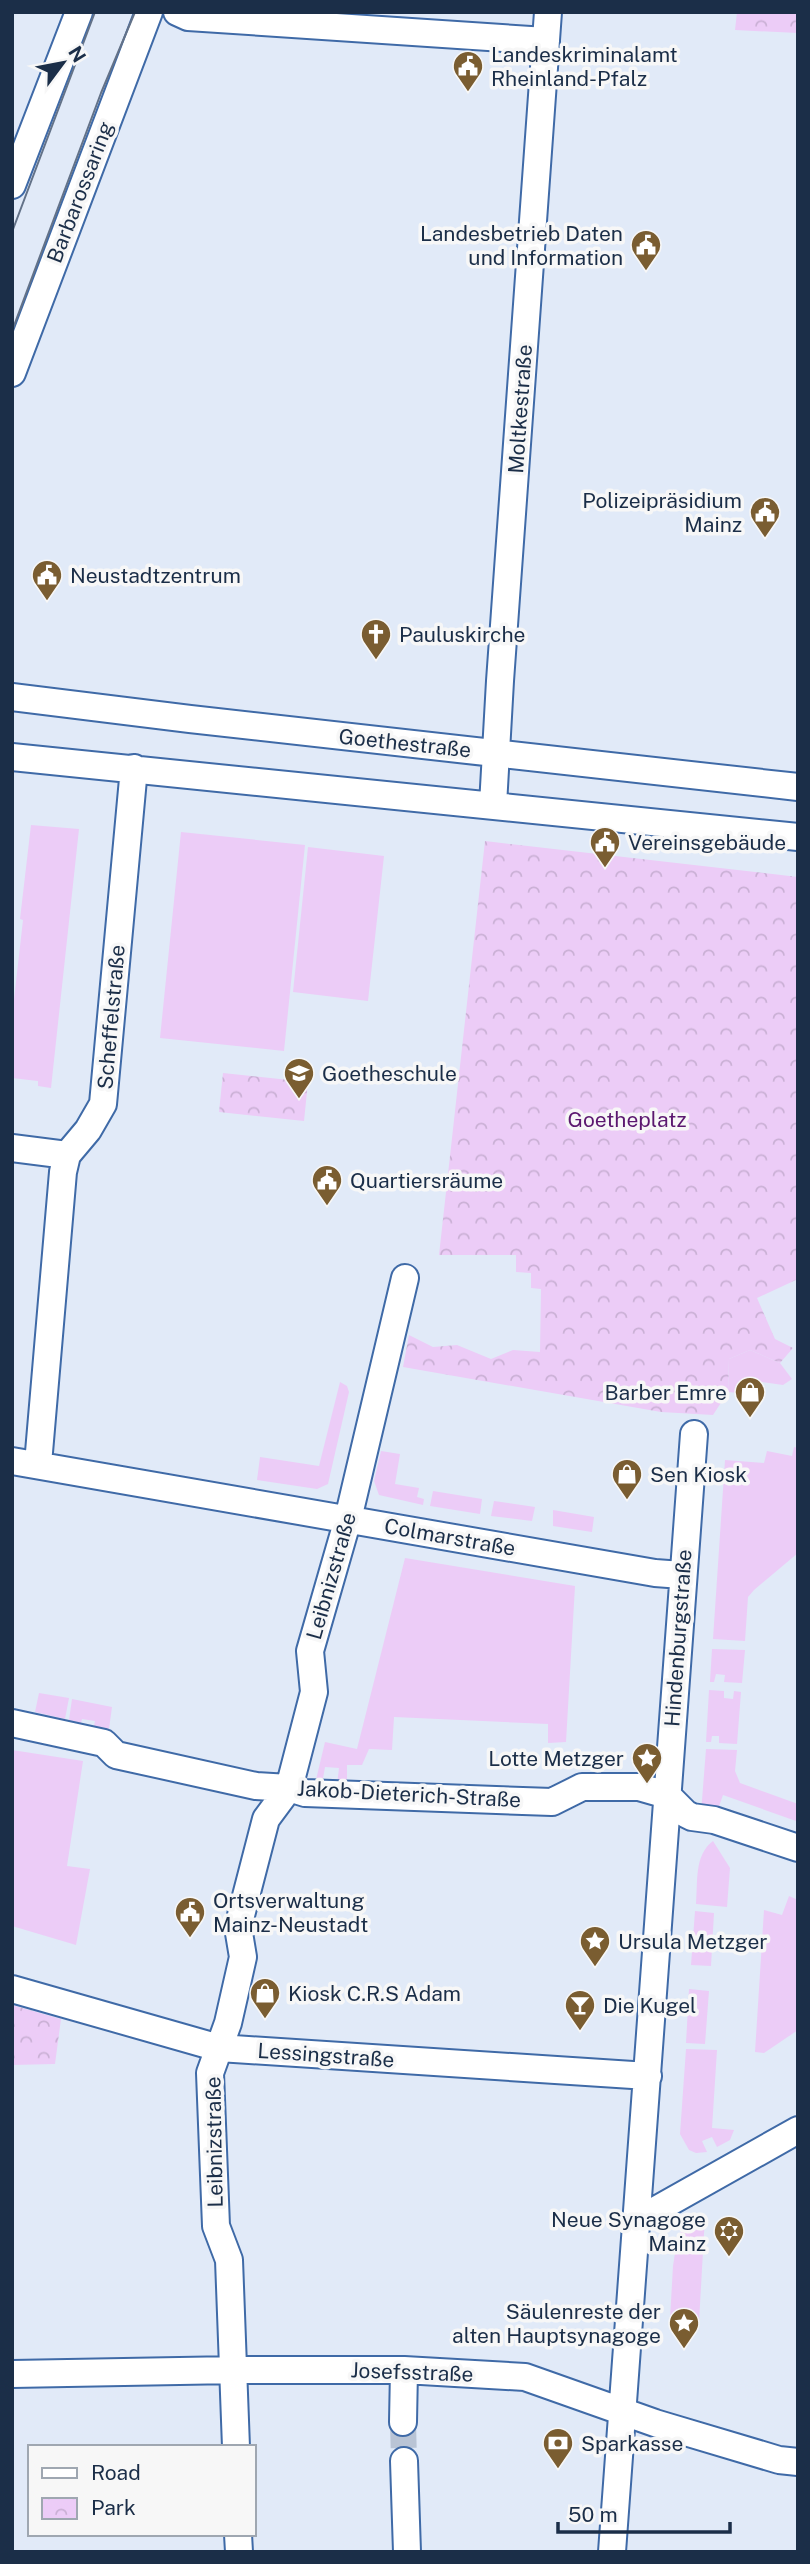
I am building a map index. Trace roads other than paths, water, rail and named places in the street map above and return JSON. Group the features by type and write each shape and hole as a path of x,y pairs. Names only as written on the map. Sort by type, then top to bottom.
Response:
{"street":[{"path":"12,185 79,12"},
{"name":"Barbarossaring","path":"12,373 149,12"},
{"path":"177,12 188,17 547,41"},
{"name":"Moltkestraße","path":"493,805 548,12"},
{"name":"Goethestraße","path":"12,697 798,787"},
{"path":"12,757 798,837"},
{"name":"Scheffelstraße","path":"67,1155 88,1130 103,1104 134,768"},
{"path":"12,1148 67,1155 25,1462"},
{"name":"Leibnizstraße","path":"236,2445 229,2260 216,2226 210,2073 228,2023 243,1957 238,1927 266,1819 289,1788 314,1692 310,1651 348,1519 405,1278"},
{"name":"Hindenburgstraße","path":"621,2412 638,2220 694,1434"},
{"name":"Colmarstraße","path":"25,1462 655,1573 682,1575"},
{"name":"Jakob-Dieterich-Straße","path":"12,1723 104,1743 116,1755 256,1786 289,1788 305,1793 552,1802 582,1787 639,1787 667,1795 692,1817 714,1820 798,1848"},
{"name":"Lessingstraße","path":"12,1989 219,2048 648,2076"},
{"path":"638,2220 798,2130"},
{"path":"403,2422 404,2370"},
{"name":"Josefsstraße","path":"12,2374 404,2370 525,2377 621,2412 779,2459 798,2462"},
{"path":"612,2552 621,2412"},
{"path":"404,2461 407,2552"}],"tunnel":[{"path":"403,2422 404,2461"}],"tram line":[{"path":"12,232 95,12"},
{"path":"12,331 101,93 135,12"}],"place":[{"name":"Landeskriminalamt Rheinland-Pfalz","path":"468,93"},
{"name":"Landesbetrieb Daten und Information","path":"646,272"},
{"name":"Polizeipräsidium Mainz","path":"765,539"},
{"name":"Neustadtzentrum","path":"47,602"},
{"name":"Pauluskirche","path":"376,661"},
{"name":"Vereinsgebäude","path":"605,869"},
{"name":"Goetheschule","path":"299,1100"},
{"name":"Quartiersräume","path":"327,1207"},
{"name":"Barber Emre","path":"750,1419"},
{"name":"Sen Kiosk","path":"627,1501"},
{"name":"Lotte Metzger","path":"647,1785"},
{"name":"Ortsverwaltung Mainz-Neustadt","path":"190,1939"},
{"name":"Ursula Metzger","path":"595,1968"},
{"name":"Kiosk C.R.S Adam","path":"265,2020"},
{"name":"Die Kugel","path":"580,2032"},
{"name":"Neue Synagoge Mainz","path":"729,2258"},
{"name":"Säulenreste der alten Hauptsynagoge","path":"684,2350"},
{"name":"Sparkasse","path":"558,2470"}],"park label":[{"name":"Goetheplatz","path":"627,1119"}]}
